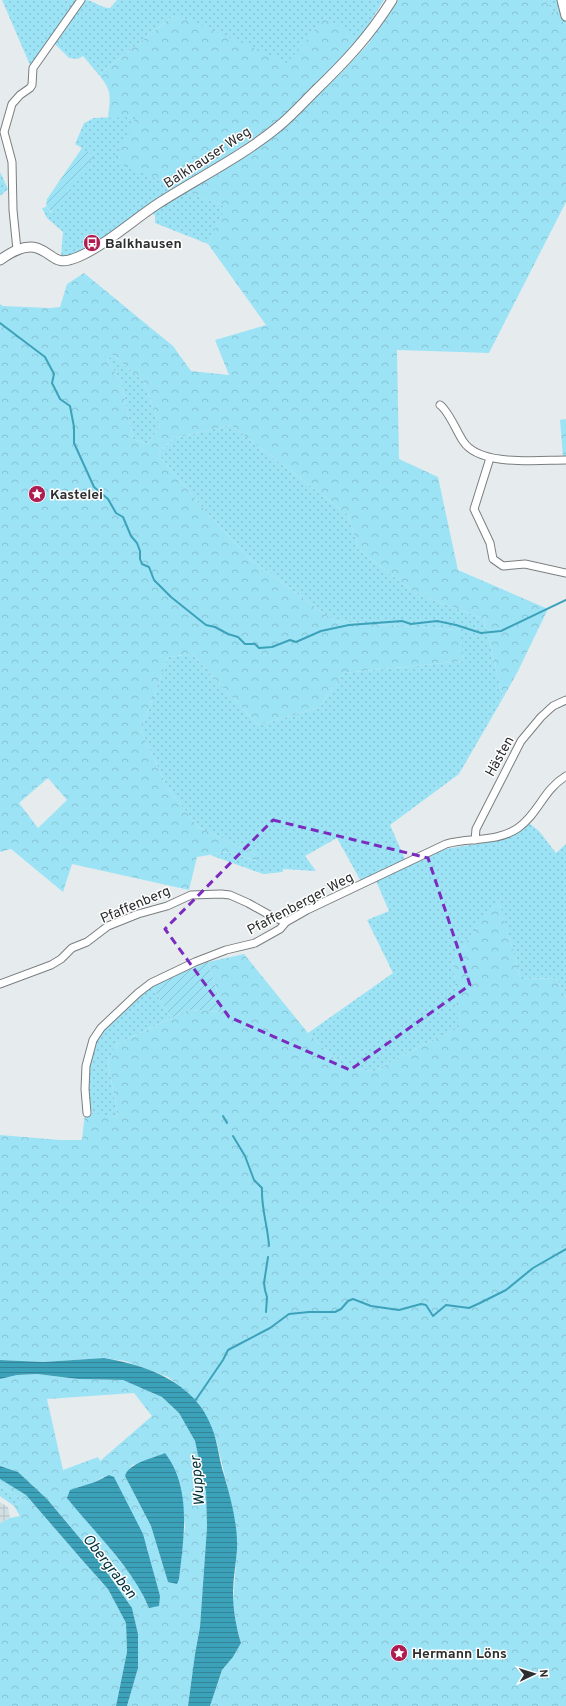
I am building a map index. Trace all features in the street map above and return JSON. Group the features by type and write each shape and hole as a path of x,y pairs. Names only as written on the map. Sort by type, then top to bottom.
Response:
{"main road":[{"name":"Balkhauser Weg","path":"0,260 17,250 28,248 37,248 53,258 62,261 78,257 160,203 219,167 278,126 292,114 364,41 392,0"},
{"path":"562,0 566,16"}],"street":[{"path":"17,250 13,210 12,162 4,132 12,104 32,85 33,68 81,0"},
{"path":"440,405 446,412 468,448 477,453 490,458 545,461 566,460"},
{"path":"490,458 474,509 490,542 493,560 503,566 525,564 566,573"},
{"name":"Hästen","path":"475,840 476,829 516,749 541,717 553,706 566,700"},
{"name":"Pfaffenberger Weg","path":"87,1113 85,1089 86,1066 93,1040 101,1028 138,993 151,983 218,953 255,943 280,929 286,922 446,844 498,837 517,829 532,814 551,788 566,776"},
{"name":"Pfaffenberg","path":"0,984 51,965 61,959 72,948 87,942 108,926 138,914 167,906 191,895 230,895 286,922"}],"highlighted area":[{"path":"273,820 428,858 470,985 350,1070 229,1017 165,929"}],"shaded area":[{"path":"104,1358 120,1361 153,1371 182,1388 205,1412 214,1434 235,1522 237,1550 233,1582 233,1598 235,1618 241,1643 233,1657 222,1670 210,1706 188,1706 200,1627 207,1527 206,1492 195,1441 179,1413 162,1397 123,1380 78,1379 37,1374 17,1375 0,1379 0,1360 43,1362"},
{"path":"165,1453 174,1467 183,1497 183,1547 177,1584 168,1582 151,1526 125,1476 127,1471 136,1464"},
{"path":"0,1466 18,1472 47,1499 99,1561 132,1608 138,1634 138,1668 127,1706 116,1706 127,1652 126,1623 108,1589 26,1495 0,1479"},
{"path":"109,1475 114,1477 143,1534 160,1596 159,1606 149,1608 142,1593 123,1564 67,1498 70,1490 95,1482"},
{"path":"0,1502 8,1507 10,1518 0,1523"}],"green space":[{"path":"2,0 78,0 35,62 30,65"},
{"path":"84,0 110,8 117,0 384,0 359,40 287,64 173,16 99,75 83,56 78,59 69,58 53,42"},
{"path":"398,0 545,0 555,14 562,0 566,0 566,202 489,353 397,350 399,459 438,477 458,570 548,609 517,673 503,698 484,619 415,593 359,550 348,515 231,425 174,438 158,454 201,506 249,558 334,621 460,630 464,661 344,673 319,708 258,725 192,654 168,657 141,730 167,787 198,827 255,854 258,861 227,852 197,857 189,890 72,864 63,892 11,849 0,852 0,304 3,306 60,307 67,284 84,273 173,346 191,371 229,375 215,340 266,325 208,244 225,207 186,191 282,128 342,72 368,44","holes":["113,355 144,382 160,427 147,444 133,439 121,381 107,360","48,778 67,800 38,828 19,803"]},
{"path":"545,0 557,0 559,7 555,14"},
{"path":"173,16 187,19 287,63 326,17 359,40 328,74 275,124 179,188 113,161 136,117 108,118 110,95 107,86 99,75"},
{"path":"136,116 179,188 85,250 68,257 61,256 63,232 47,218 42,208 46,207 52,213 82,148 75,144 84,123 94,118"},
{"path":"82,148 94,156 53,213 46,207 47,199"},
{"path":"0,172 8,189 0,196"},
{"path":"186,191 226,207 208,244 155,223 155,215 150,213"},
{"path":"113,355 144,382 160,427 147,444 133,439 121,381 107,360"},
{"path":"566,419 566,457 563,457 560,420"},
{"path":"231,425 348,515 359,550 415,593 484,619 503,698 459,774 390,825 408,866 445,849 489,842 529,823 539,831 556,853 566,844 566,998 556,978 521,979 498,899 453,960 460,1028 430,1041 374,1071 344,1068 308,1033 393,973 367,920 389,911 376,881 364,887 337,838 305,856 316,871 283,869 283,872 263,874 210,855 227,852 257,861 255,854 198,827 167,787 141,730 168,657 192,654 258,725 319,708 344,673 464,661 459,630 334,621 249,558 201,506 158,454 174,438"},
{"path":"498,898 521,979 556,978 566,998 566,1706 210,1706 222,1670 233,1657 241,1643 236,1625 233,1602 237,1549 233,1514 216,1439 178,1385 168,1377 125,1361 104,1358 43,1362 0,1360 0,1135 60,1140 82,1140 85,1112 118,1117 108,1063 117,1044 188,1010 223,1012 208,962 244,954 308,1033 344,1068 374,1071 430,1041 459,1028 453,960"},
{"path":"208,962 223,1012 188,1010 171,1018 151,985"},
{"path":"151,985 171,1018 117,1044 108,1063 118,1117 92,1114 87,1089 88,1064 95,1039 114,1018"},
{"path":"37,1374 78,1379 123,1380 162,1397 179,1413 195,1441 206,1492 207,1527 200,1627 188,1706 127,1706 138,1668 138,1634 132,1608 99,1561 47,1499 18,1472 0,1466 0,1379 17,1375","holes":["134,1393 152,1416 100,1461 98,1457 63,1470 47,1399","146,1461 179,1481 185,1526 179,1579 168,1582 151,1526 125,1476 132,1465","103,1477 119,1487 148,1550 149,1608 136,1581 90,1523 72,1504 95,1482"]},
{"path":"0,1479 26,1495 108,1589 126,1623 127,1652 116,1706 0,1706 0,1523 10,1518 20,1516 14,1506 23,1500 0,1486"},
{"path":"0,1486 23,1500 14,1506 0,1496"}],"waterway":[{"path":"0,323 45,357 54,374 52,383 60,399 70,406 74,427 74,443 94,487 108,499 116,513 123,517 131,536 137,543 142,564 149,567 154,580 171,597 206,625 215,627 228,634 238,637 245,644 255,644 259,648 272,647 290,640 296,642 321,631 349,625 402,621 411,624 437,621 481,633 501,631 566,600"},
{"path":"223,1116 227,1123"},
{"path":"233,1136 245,1156 254,1180 262,1188 269,1246"},
{"path":"195,1401 223,1360 228,1350 270,1328 289,1314 335,1312 341,1309 348,1301 353,1299 371,1306 399,1310 421,1304 426,1305 433,1316 446,1305 469,1308 506,1290 533,1268 566,1249"},
{"path":"266,1312 267,1297 264,1283 268,1257"}],"place":[{"name":"Balkhausen","path":"92,243"},
{"name":"Kastelei","path":"37,494"},
{"name":"Hermann Löns","path":"399,1653"}],"water label":[{"name":"Wupper","path":"197,1481"},
{"name":"Obergraben","path":"110,1566"}]}
